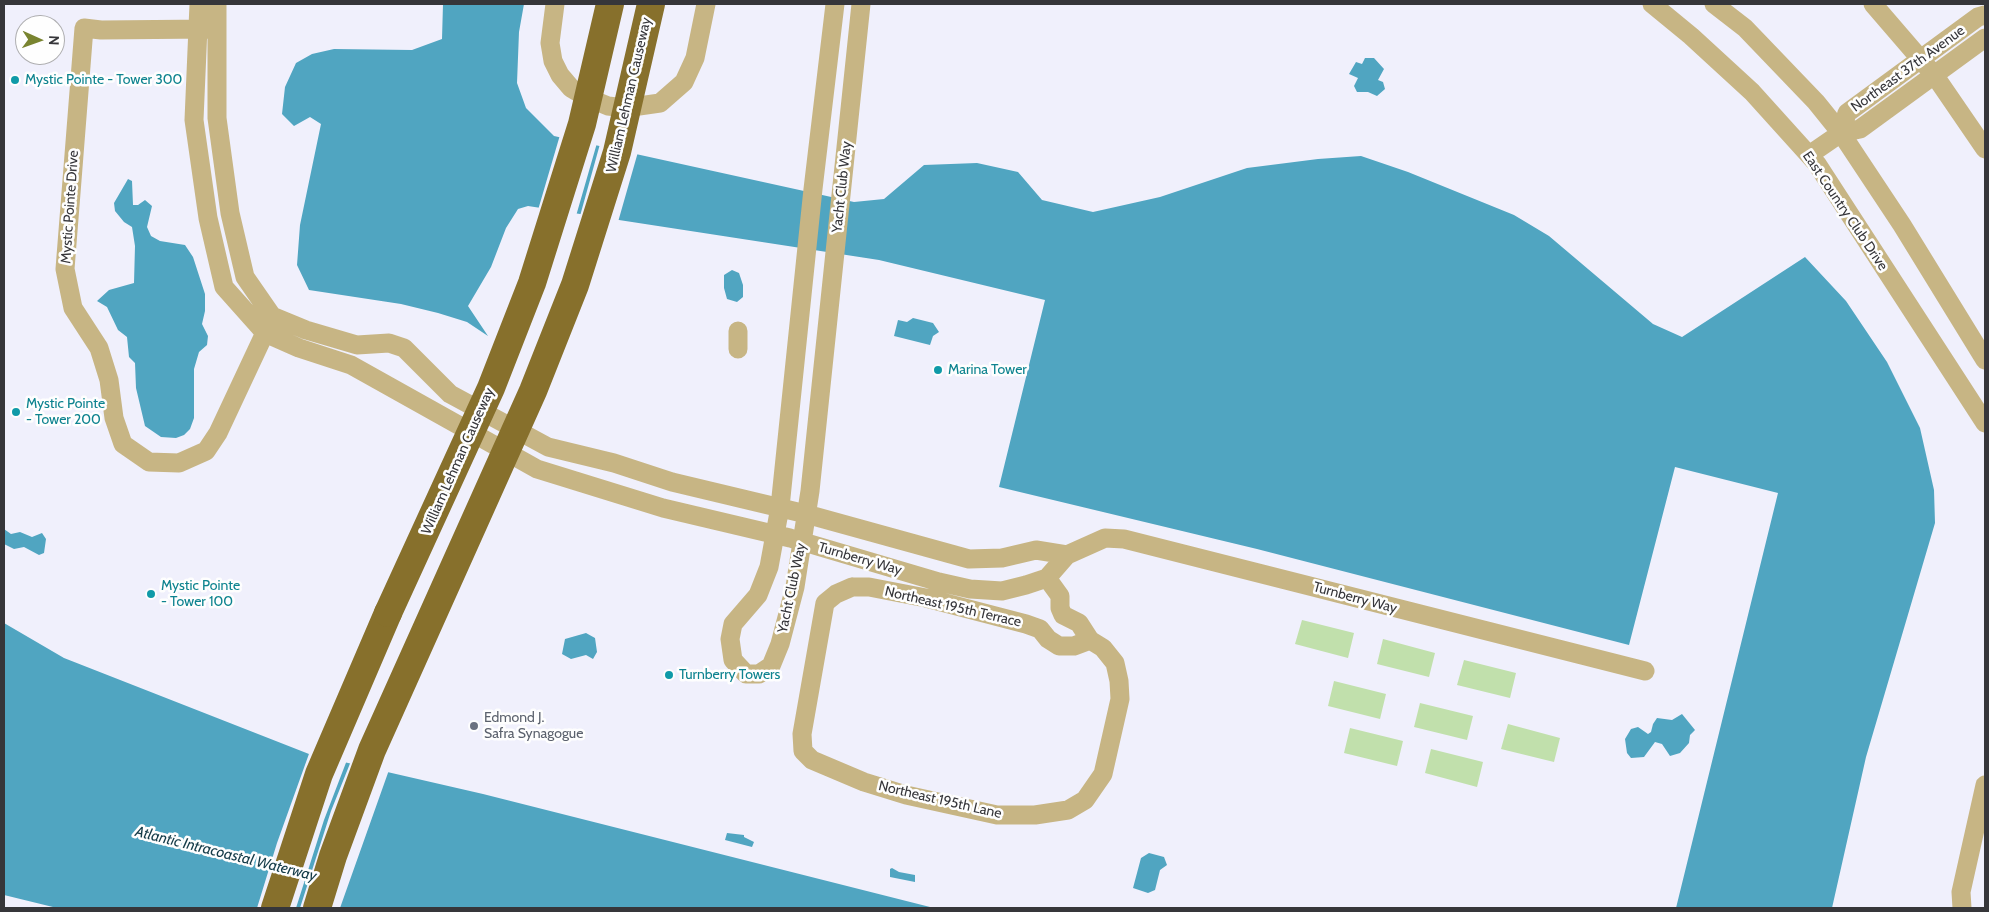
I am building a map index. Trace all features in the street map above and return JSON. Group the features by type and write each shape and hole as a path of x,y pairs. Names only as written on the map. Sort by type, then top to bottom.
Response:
{"highway":[{"name":"William Lehman Causeway","path":"275,908 309,801 338,725 491,388 523,309 570,168 610,4"},
{"name":"William Lehman Causeway","path":"317,908 333,856 372,750 533,391 575,285 617,152 651,4"}],"street":[{"path":"199,4 196,29 194,120 208,218 224,287 269,325 299,348 351,365 537,470 548,447 450,394 404,348 390,343 357,345 306,330 269,325"},
{"path":"217,4 217,118 230,213 246,277 269,325"},
{"path":"556,4 550,43 553,61 560,75 571,88 586,97 608,106 626,108 660,102 684,82 695,58 706,4"},
{"name":"Yacht Club Way","path":"835,4 813,189 780,507 769,567 758,595 733,624 730,638 733,660 746,674 759,674 771,666 780,644 795,587 806,514 861,4"},
{"name":"East Country Club Drive","path":"1652,4 1691,36 1752,92 1809,155 1985,423"},
{"path":"1714,4 1745,28 1816,102 1841,133 1985,360"},
{"path":"1873,4 1935,76 1985,149"},
{"name":"Northeast 37th Avenue","path":"1841,133 1847,113 1978,17 1985,15"},
{"name":"Mystic Pointe Drive","path":"218,29 101,30 84,28 65,269 73,308 99,348 109,380 114,418 122,444 149,462 179,463 206,451 218,433 269,325"},
{"name":"Northeast 37th Avenue","path":"1809,155 1841,133 1860,129 1985,38"},
{"path":"351,365 357,345"},
{"path":"437,414 450,394"},
{"name":"Turnberry Way","path":"548,447 614,464 672,482 780,507 974,560 1002,558 1036,550 1067,555"},
{"name":"Turnberry Way","path":"537,470 663,508 802,541 939,582 970,589 1002,591 1047,578 1067,555 1106,538 1124,539 1645,671"},
{"path":"663,508 672,482"},
{"path":"970,589 974,560"},
{"name":"Northeast 195th Lane","path":"852,587 836,594 825,603 807,700 802,734 803,751 812,760 864,782 924,799 1007,815 1035,816 1068,810 1085,800 1103,774 1120,699 1115,663 1103,648 1090,640 1079,623 1063,615 1060,596 1047,578"},
{"name":"Northeast 195th Terrace","path":"852,587 869,587 926,598 1026,624 1040,629 1048,639 1059,646 1074,646 1090,640"},
{"path":"1962,908 1961,892 1985,785"}],"green space":[{"path":"1302,620 1354,633 1348,658 1295,644"},
{"path":"1383,639 1435,653 1429,677 1377,664"},
{"path":"1464,660 1516,673 1510,698 1457,685"},
{"path":"1334,681 1386,694 1380,719 1328,706"},
{"path":"1420,703 1473,716 1467,740 1414,727"},
{"path":"1508,724 1560,738 1554,762 1501,749"},
{"path":"1350,728 1403,741 1397,766 1344,753"},
{"path":"1431,749 1483,762 1477,787 1425,773"}],"water":[{"path":"443,4 524,4 519,32 517,83 526,108 554,136 854,202 884,199 924,165 977,163 1018,172 1042,200 1093,212 1160,197 1247,168 1318,159 1361,156 1408,172 1514,215 1549,236 1653,324 1682,337 1805,257 1846,301 1887,362 1920,428 1934,490 1935,523 1866,757 1832,908 1676,908 1778,493 1675,467 1629,645 1257,549 999,487 1045,300 879,260 528,206 518,209 506,228 491,267 468,306 488,336 467,322 438,313 401,304 309,290 297,265 300,225 321,124 310,117 294,126 282,114 285,87 296,63 312,54 334,49 412,50 442,39"},
{"path":"1365,58 1374,58 1384,69 1378,80 1383,82 1385,89 1377,96 1368,92 1357,92 1354,86 1358,78 1349,74 1356,62 1362,64"},
{"path":"128,179 132,181 133,205 138,205 145,200 152,206 147,227 151,236 160,241 185,245 193,257 205,294 205,311 202,324 208,336 207,345 199,352 194,369 194,418 190,429 184,435 176,438 161,437 145,426 136,388 135,363 129,357 127,337 118,330 107,307 97,301 109,290 134,283 135,246 132,227 124,222 115,211 114,203"},
{"path":"732,270 739,273 743,285 743,297 737,302 727,299 724,288 724,275"},
{"path":"913,318 933,323 939,332 933,336 930,345 894,336 898,320 907,322"},
{"path":"4,529 11,534 20,532 32,537 42,533 46,539 44,553 39,555 24,547 14,549 4,544"},
{"name":"Atlantic Intracoastal Waterway","path":"4,623 64,658 309,754 483,794 934,908 57,908 4,895"},
{"path":"586,633 595,638 597,652 593,659 586,655 571,659 562,654 565,639"},
{"path":"1682,714 1695,730 1690,735 1689,743 1680,753 1670,756 1662,744 1655,742 1644,757 1631,758 1627,753 1625,739 1631,729 1638,727 1648,734 1651,732 1657,718 1672,720"},
{"path":"727,833 744,835 744,837 754,842 752,847 725,840"},
{"path":"1149,853 1164,857 1167,865 1160,870 1155,890 1148,893 1133,888 1141,858"},
{"path":"892,868 899,872 915,875 915,882 890,877 890,869"}],"pier":[{"path":"560,135 597,143 576,216 538,210"},
{"path":"600,144 638,152 618,222 580,216"},
{"path":"310,751 347,760 324,820 296,908 257,908 277,843"},
{"path":"351,761 389,770 340,908 300,908 331,811"}],"place":[{"name":"Mystic Pointe - Tower 300","path":"15,80"},
{"name":"Marina Tower","path":"938,370"},
{"name":"Mystic Pointe - Tower 200","path":"16,412"},
{"name":"Mystic Pointe - Tower 100","path":"151,594"},
{"name":"Turnberry Towers","path":"669,675"},
{"name":"Edmond J. Safra Synagogue","path":"474,726"}]}
